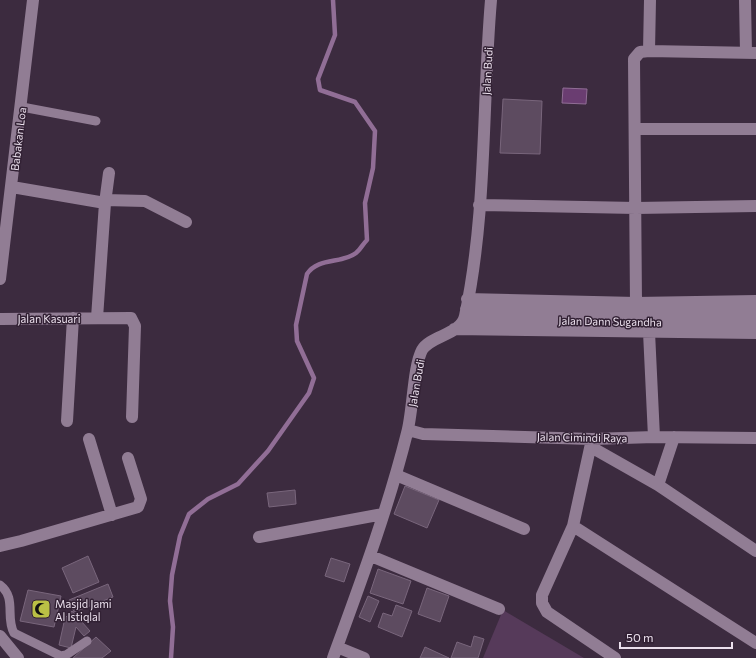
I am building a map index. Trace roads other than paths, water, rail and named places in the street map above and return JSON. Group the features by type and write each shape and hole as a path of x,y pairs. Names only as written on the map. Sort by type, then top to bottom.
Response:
{"street":[{"name":"Babakan Loa","path":"0,279 22,106 33,0"},
{"name":"Jalan Budi","path":"335,653 371,556 396,475 408,430 418,363 422,350 454,329 466,309 474,255 479,205 492,0"},
{"path":"649,51 650,0"},
{"path":"636,303 636,130 634,59 640,52 649,51 751,53 749,6"},
{"path":"636,130 756,129"},
{"path":"98,318 105,201 109,172"},
{"path":"12,187 105,201 144,201 186,222"},
{"path":"479,205 636,208 756,206"},
{"path":"466,309 636,303 756,301"},
{"name":"Jalan Dann Sugandha","path":"466,309 592,312 756,310"},
{"name":"Jalan Dann Sugandha","path":"466,309 756,322"},
{"path":"67,421 73,318"},
{"name":"Jalan Kasuari","path":"0,319 131,318 135,326 132,417"},
{"path":"454,329 756,333"},
{"path":"649,332 654,436"},
{"name":"Jalan Cimindi Raya","path":"408,430 423,434 591,443 654,436 756,438"},
{"path":"658,485 674,437"},
{"path":"88,439 112,515"},
{"path":"615,658 547,612 542,604 542,595 573,526 591,443 658,485 756,551"},
{"path":"0,546 138,507 141,499 128,458"},
{"path":"396,475 524,529"},
{"path":"259,537 384,514"},
{"path":"573,526 756,643"},
{"path":"371,556 499,609"},
{"path":"0,636 18,658"},
{"path":"335,653 364,658"}],"lane":[{"path":"22,106 96,121"},
{"path":"0,585 7,593 10,602 10,627 14,633 61,656 66,655 88,642"}],"waterway":[{"path":"171,658 173,627 170,601 172,575 180,536 189,514 208,499 238,484 268,451 309,393 314,378 297,341 296,325 307,274 317,265 344,259 350,256 357,252 367,240 365,203 373,168 375,131 355,102 320,90 318,79 335,35 333,0"}],"place":[{"name":"Masjid Jami Al Istiqlal","path":"41,609"}]}
